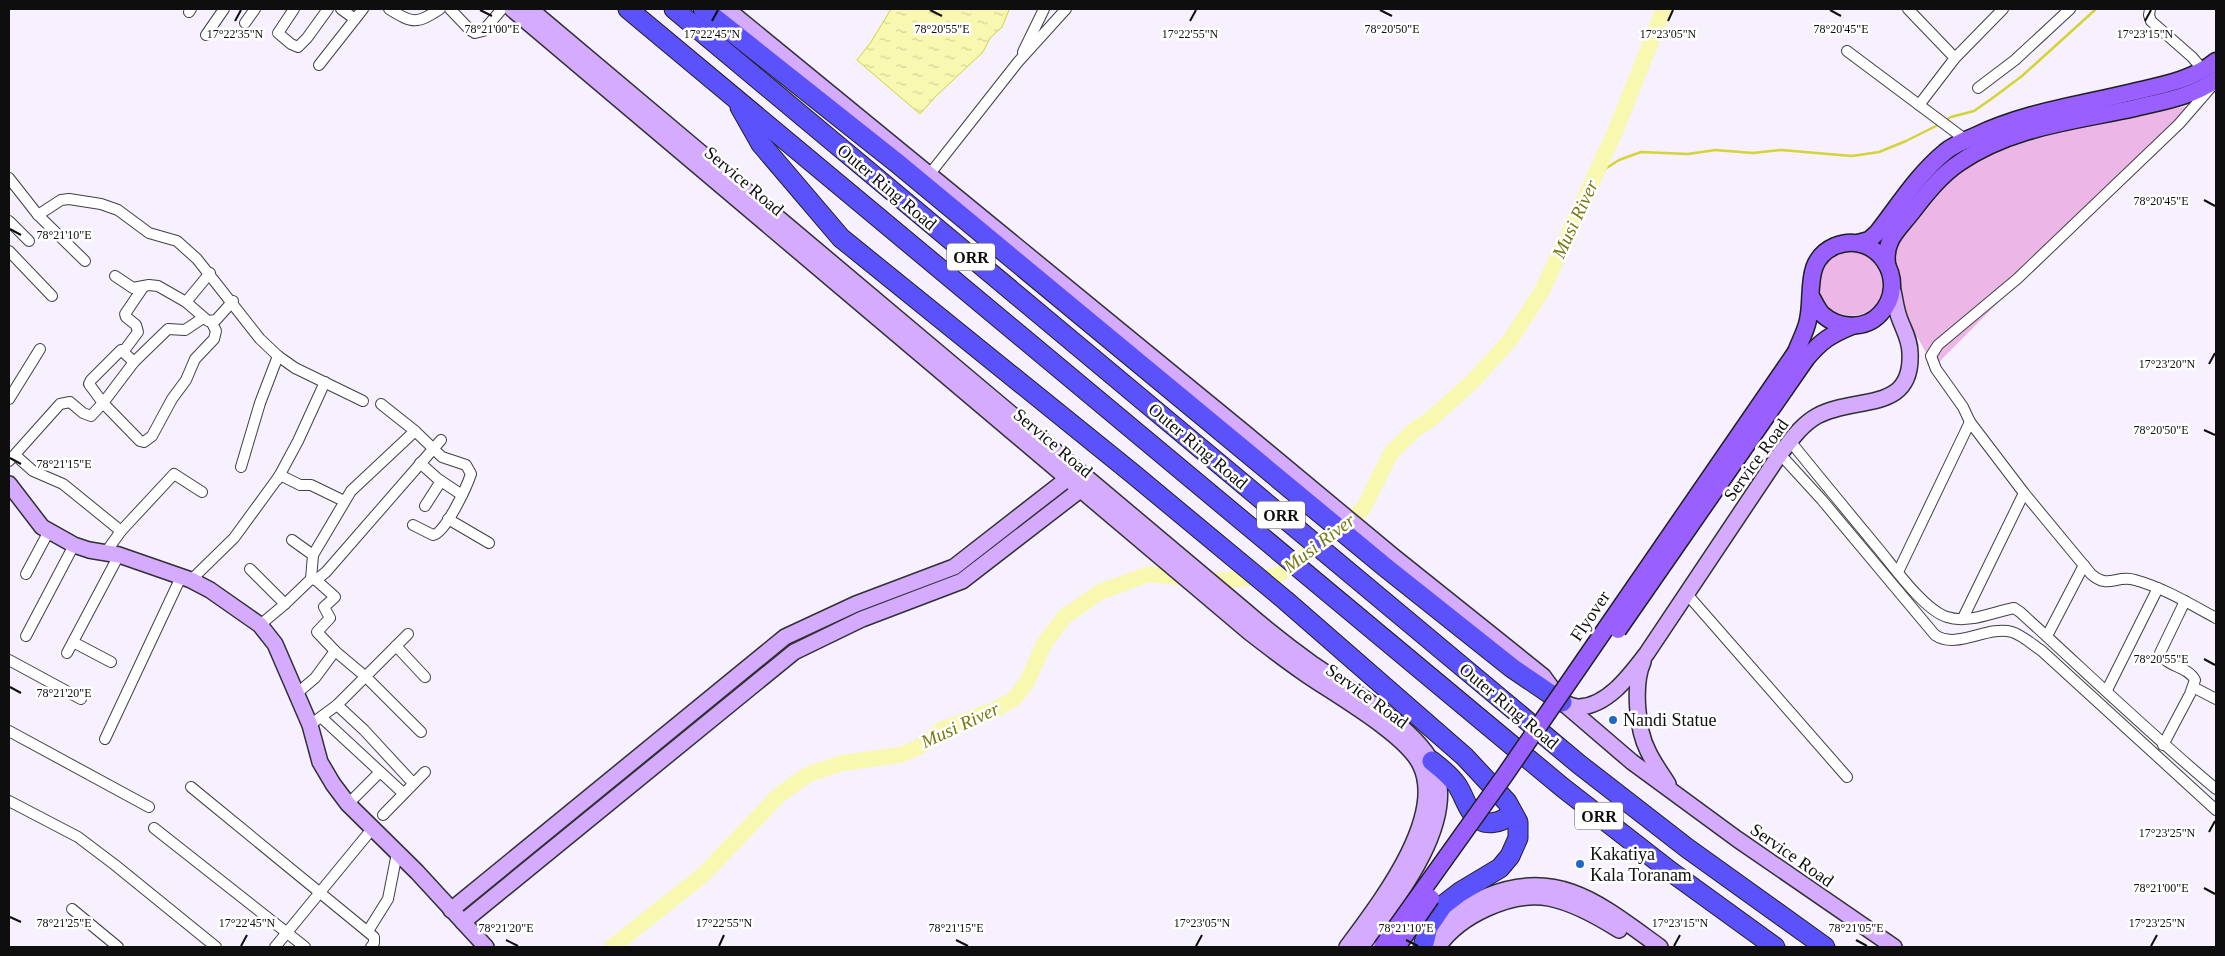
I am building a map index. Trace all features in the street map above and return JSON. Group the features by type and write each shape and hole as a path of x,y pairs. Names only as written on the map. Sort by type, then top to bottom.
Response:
{"highway":[{"name":"Outer Ring Road","path":"628,9 1608,824 1775,947"},
{"name":"Outer Ring Road","path":"674,9 1626,802 1733,882 1825,947"},
{"path":"703,9 904,169 1281,482 1389,562 1512,668 1562,702"},
{"path":"735,97 761,144 841,238 1132,473 1285,600 1465,757 1507,802 1518,822 1518,838 1510,856 1500,868 1460,892 1444,905 1428,927 1424,947"},
{"path":"1432,761 1456,784 1471,812 1477,818 1492,823 1507,818 1512,812"}],"main road":[{"name":"Service Road","path":"512,9 1080,490 1118,513"},
{"name":"Service Road","path":"530,9 1253,627 1304,673 1381,726 1414,756 1423,774 1424,810 1414,845 1398,873 1347,947"},
{"path":"727,9 929,176 1245,432 1389,562"},
{"path":"1858,243 1870,247 1880,254 1892,275 1893,290 1885,309 1870,322 1852,326 1835,323 1821,313 1812,298 1810,286 1816,262 1824,253 1835,246 1869,240 1877,234 1920,177 1946,151 1996,126 2034,113 2213,74"},
{"path":"1887,264 1885,251 1889,241 1930,188 1959,163 2003,139 2048,125 2187,96 2213,74"},
{"name":"Service Road","path":"1562,702 1578,707 1591,704 1606,696 1626,680 1647,653 1780,454 1802,426 1818,416 1839,407 1888,398 1899,391 1907,380 1910,352 1893,290"},
{"name":"Flyover","path":"1397,947 1801,355 1812,298"},
{"path":"1877,317 1906,332"},
{"name":"Flyover","path":"1382,947 1801,355 1830,335 1852,326"},
{"path":"451,910 785,637 856,604 954,567 1067,479"},
{"path":"9,484 42,526 49,531 74,545 112,554 186,579 210,590 260,625 275,644 296,694 316,721 320,762 326,775 348,804 486,947"},
{"path":"463,922 794,652 862,619 962,581 1080,490"},
{"name":"Service Road","path":"1253,627 1389,717 1415,741 1432,761 1437,773 1439,786 1437,816 1431,833 1417,864 1361,947"},
{"name":"Service Road","path":"1647,653 1640,668 1638,684 1641,730 1647,750 1671,790"},
{"name":"Service Road","path":"1562,702 1632,762 1737,839 1894,947"},
{"path":"1424,947 1437,930 1458,912 1479,900 1516,886 1535,885 1558,888 1599,904 1660,947"},
{"path":"1438,947 1460,924 1477,913 1502,903 1528,898 1548,898 1590,912 1645,947"}],"street":[{"path":"206,35 224,9"},
{"path":"245,23 255,9"},
{"path":"294,9 278,34 291,44 298,46 307,38 328,9"},
{"path":"341,9 355,19"},
{"path":"320,65 362,9"},
{"path":"389,9 415,22 440,9"},
{"path":"450,9 475,33 483,31 502,9"},
{"path":"1018,62 1044,9"},
{"path":"929,176 1018,62 1066,9"},
{"path":"1908,9 1955,58"},
{"path":"1919,105 1955,58 2003,9"},
{"path":"1978,88 2015,60 2070,9"},
{"path":"2150,9 2151,21 2213,74 2179,124 2017,279 1938,345 1931,356 1939,374 1963,407 1970,422 2024,492 2098,581 2105,583 2124,578 2133,579 2158,588 2216,618"},
{"path":"1847,51 1966,140"},
{"path":"9,178 38,215 84,261"},
{"path":"38,215 55,203 69,200 111,207 142,229 177,241 198,259 233,301 260,339 278,356 295,368 363,401"},
{"path":"9,221 29,241"},
{"path":"9,251 52,296"},
{"path":"186,302 210,273"},
{"path":"115,276 133,288 158,286 186,302 207,320 216,331 214,339 196,359 186,380 148,441 140,441 91,388 90,382 121,350 134,362"},
{"path":"123,352 138,332 136,326 125,314 144,286"},
{"path":"121,531 63,484 33,471 12,458 60,404 70,402 83,413 91,416 134,362 168,329 185,330 207,320 216,320 233,301"},
{"path":"9,399 40,349"},
{"path":"241,467 260,403 278,356"},
{"path":"268,498 325,382"},
{"path":"381,404 415,431 442,456 466,465 470,469 470,476 462,495 440,532 436,535 413,525"},
{"path":"1898,572 1970,422"},
{"path":"415,431 344,501 313,555 314,579 335,597 324,607 330,618 317,632 335,651 366,677 421,732"},
{"path":"260,625 314,579 326,572 441,440"},
{"path":"1790,442 1898,572 1937,612 1948,618 1963,618 1978,617 2014,608 2107,690 2163,745 2216,789"},
{"path":"1780,454 1816,493 1935,635 1942,640 1951,640 1986,632 2014,632 2042,651 2216,810"},
{"path":"420,463 441,481 462,495"},
{"path":"67,653 121,531 174,474 202,492"},
{"path":"280,475 300,485 311,485 344,501"},
{"path":"104,739 186,579 234,538 280,475"},
{"path":"425,506 441,481"},
{"path":"1963,618 2024,492"},
{"path":"448,519 489,543"},
{"path":"26,574 49,531"},
{"path":"292,540 313,555"},
{"path":"26,636 74,545"},
{"path":"2047,636 2084,565"},
{"path":"250,568 285,604"},
{"path":"2107,690 2158,588"},
{"path":"1686,593 1847,777"},
{"path":"2163,745 2194,687 2195,680 2192,676 2166,660 2160,653 2185,602"},
{"path":"402,794 316,721 337,705 408,634"},
{"path":"73,642 111,662"},
{"path":"396,646 426,677"},
{"path":"296,694 315,678 335,651"},
{"path":"9,660 82,699"},
{"path":"2194,687 2216,699"},
{"path":"337,705 364,730 413,783"},
{"path":"9,731 149,806"},
{"path":"384,815 424,772"},
{"path":"348,804 378,773"},
{"path":"191,787 368,931 375,940 371,947"},
{"path":"9,801 78,837 216,947"},
{"path":"154,828 305,947"},
{"path":"275,947 372,829"},
{"path":"368,931 388,899 397,853"},
{"path":"72,908 118,947"}],"shaded area":[{"path":"2189,106 2177,123 1934,367 1899,304 1890,252 1958,172 1988,155 2048,134 2108,119"},
{"path":"1845,252 1857,252 1874,261 1881,272 1883,284 1881,296 1874,307 1857,316 1845,316 1833,311 1824,302 1819,290 1819,278 1824,266 1833,257"}],"water":[{"path":"891,9 1009,10 1002,27 990,38 983,52 936,96 920,114 857,60 871,42"}],"waterway":[{"name":"Musi River","path":"612,947 703,875 779,795 807,775 842,763 900,755 919,747 943,729 994,710 1014,699 1027,682 1044,644 1064,617 1100,592 1149,574 1213,581 1277,576 1363,509 1391,453 1414,430 1431,419 1473,381 1511,339 1542,291 1615,132 1664,9"},
{"path":"1944,121 1951,117 1974,111 1994,97 2022,76 2096,9"},
{"path":"1594,176 1619,160 1641,152 1688,154 1715,150 1753,153 1781,150 1852,156 1879,152 1940,124"}],"place":[{"name":"Nandi Statue","path":"1613,720"},
{"name":"Kakatiya Kala Toranam","path":"1580,864"}]}
